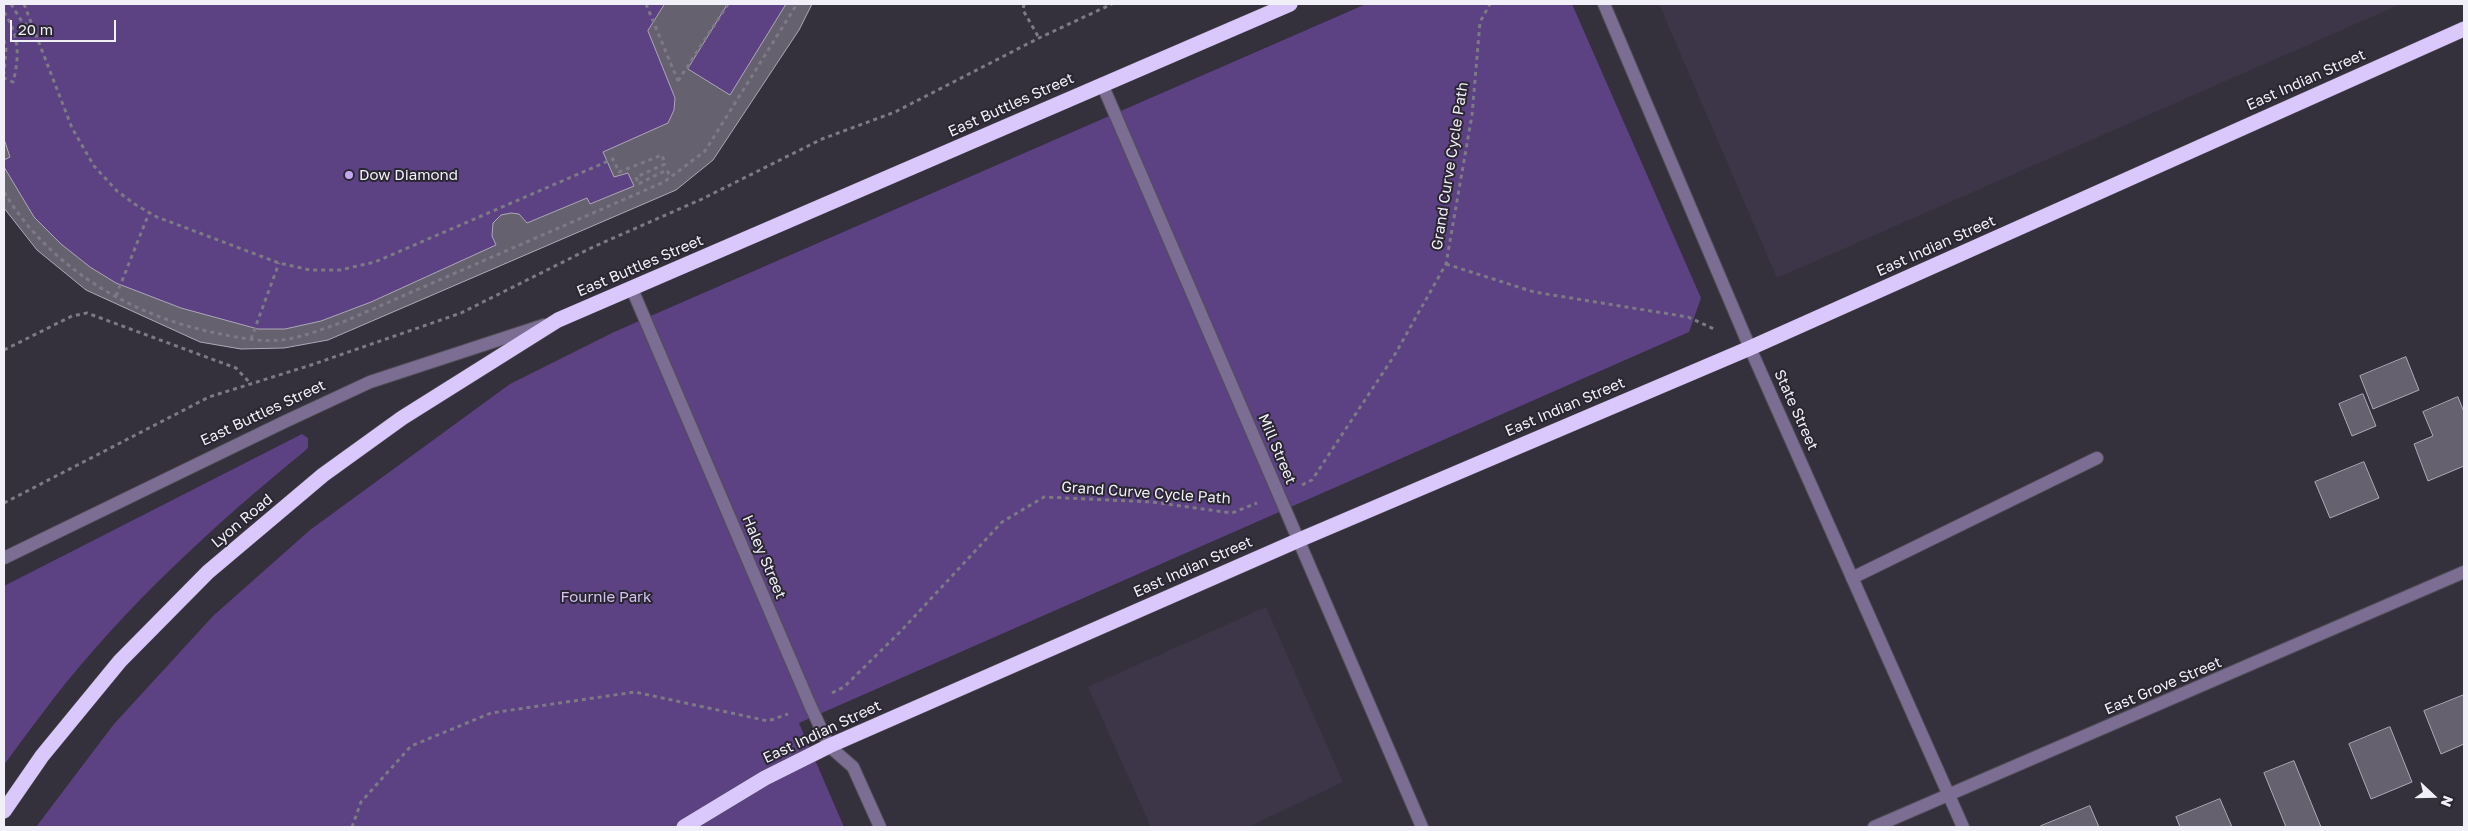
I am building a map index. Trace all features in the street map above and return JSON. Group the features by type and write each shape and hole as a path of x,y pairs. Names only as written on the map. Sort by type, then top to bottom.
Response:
{"highway":[{"name":"East Buttles Street","path":"558,320 1290,4"},
{"name":"East Indian Street","path":"684,827 758,782 830,746 1299,540 1750,348 2464,29"},
{"name":"Lyon Road","path":"4,811 42,756 120,661 208,572 323,475 402,418 558,320"}],"street":[{"name":"State Street","path":"1604,4 1750,348 1963,827"},
{"name":"Mill Street","path":"1102,84 1422,827"},
{"name":"Haley Street","path":"632,289 810,705 830,746 853,767 880,827"},
{"name":"East Buttles Street","path":"4,558 370,382 558,320"},
{"path":"1852,578 2097,458"},
{"name":"East Grove Street","path":"1874,827 2464,572"}],"path":[{"path":"11,4 24,25 31,22"},
{"path":"24,4 72,128 94,166 117,191 149,212 279,264 310,270 340,270 375,262 613,159 618,172 662,155 666,164 636,177 638,184 667,170 670,177"},
{"path":"646,4 678,81 728,4"},
{"path":"4,192 17,214 50,250 84,278 116,296 183,327 251,339 288,339 343,322 664,182 705,151 797,4"},
{"path":"1024,4 1023,10 1039,38"},
{"path":"4,503 208,397 462,313 593,247 702,199 822,139 895,112 1039,38 1112,4"},
{"name":"Grand Curve Cycle Path","path":"352,827 361,802 411,746 491,713 636,692 768,721 810,705 844,687 901,631 1002,522 1044,497 1152,502 1232,513 1312,480 1394,356 1446,264 1472,115 1480,22 1490,4"},
{"path":"4,12 12,25 19,49 13,82 4,78"},
{"path":"4,40 6,49 4,74"},
{"path":"116,296 149,212"},
{"path":"251,339 279,264"},
{"path":"1446,264 1534,292 1688,316 1750,348"},
{"path":"4,350 72,316 87,313 236,368 251,384"}],"shaded area":[{"path":"1659,4 2401,4 1777,278"},
{"path":"1266,607 1343,782 1248,827 1151,827 1088,687"}],"green space":[{"name":"Dow Diamond","path":"4,4 812,4 799,30 676,190 328,340 284,348 241,349 200,342 86,290 37,250 4,208"},
{"name":"Fournie Park","path":"1366,4 1572,4 1701,298 1689,332 799,723 844,827 36,827 114,724 213,616 310,530 510,384 614,332"},
{"path":"302,434 308,438 306,450 238,507 141,599 82,664 4,765 4,586"}],"building":[{"path":"665,4 812,4 799,30 713,160 676,190 328,340 284,348 241,349 200,342 86,290 37,250 4,208 4,167 34,217 61,244 90,267 116,283 181,308 258,329 285,329 321,321 371,302 496,245 492,236 493,223 501,215 519,214 527,223 587,198 590,204 634,186 628,173 614,177 603,152 668,123 674,110 675,98 648,31"},
{"path":"728,4 786,4 730,95 688,69"},
{"path":"4,139 10,157 4,160"},
{"path":"2406,357 2419,390 2373,409 2360,376"},
{"path":"2363,394 2376,426 2352,436 2339,404"},
{"path":"2458,397 2464,412 2464,466 2428,481 2414,444 2433,436 2423,412"},
{"path":"2364,462 2379,498 2330,518 2315,482"},
{"path":"2464,695 2464,744 2441,754 2424,711"},
{"path":"2390,727 2412,782 2371,799 2349,744"},
{"path":"2294,761 2321,827 2286,827 2264,773"},
{"path":"2220,799 2232,827 2180,827 2176,817"},
{"path":"2090,806 2099,827 2041,826"}],"place":[{"name":"Dow Diamond","path":"349,175"}]}
